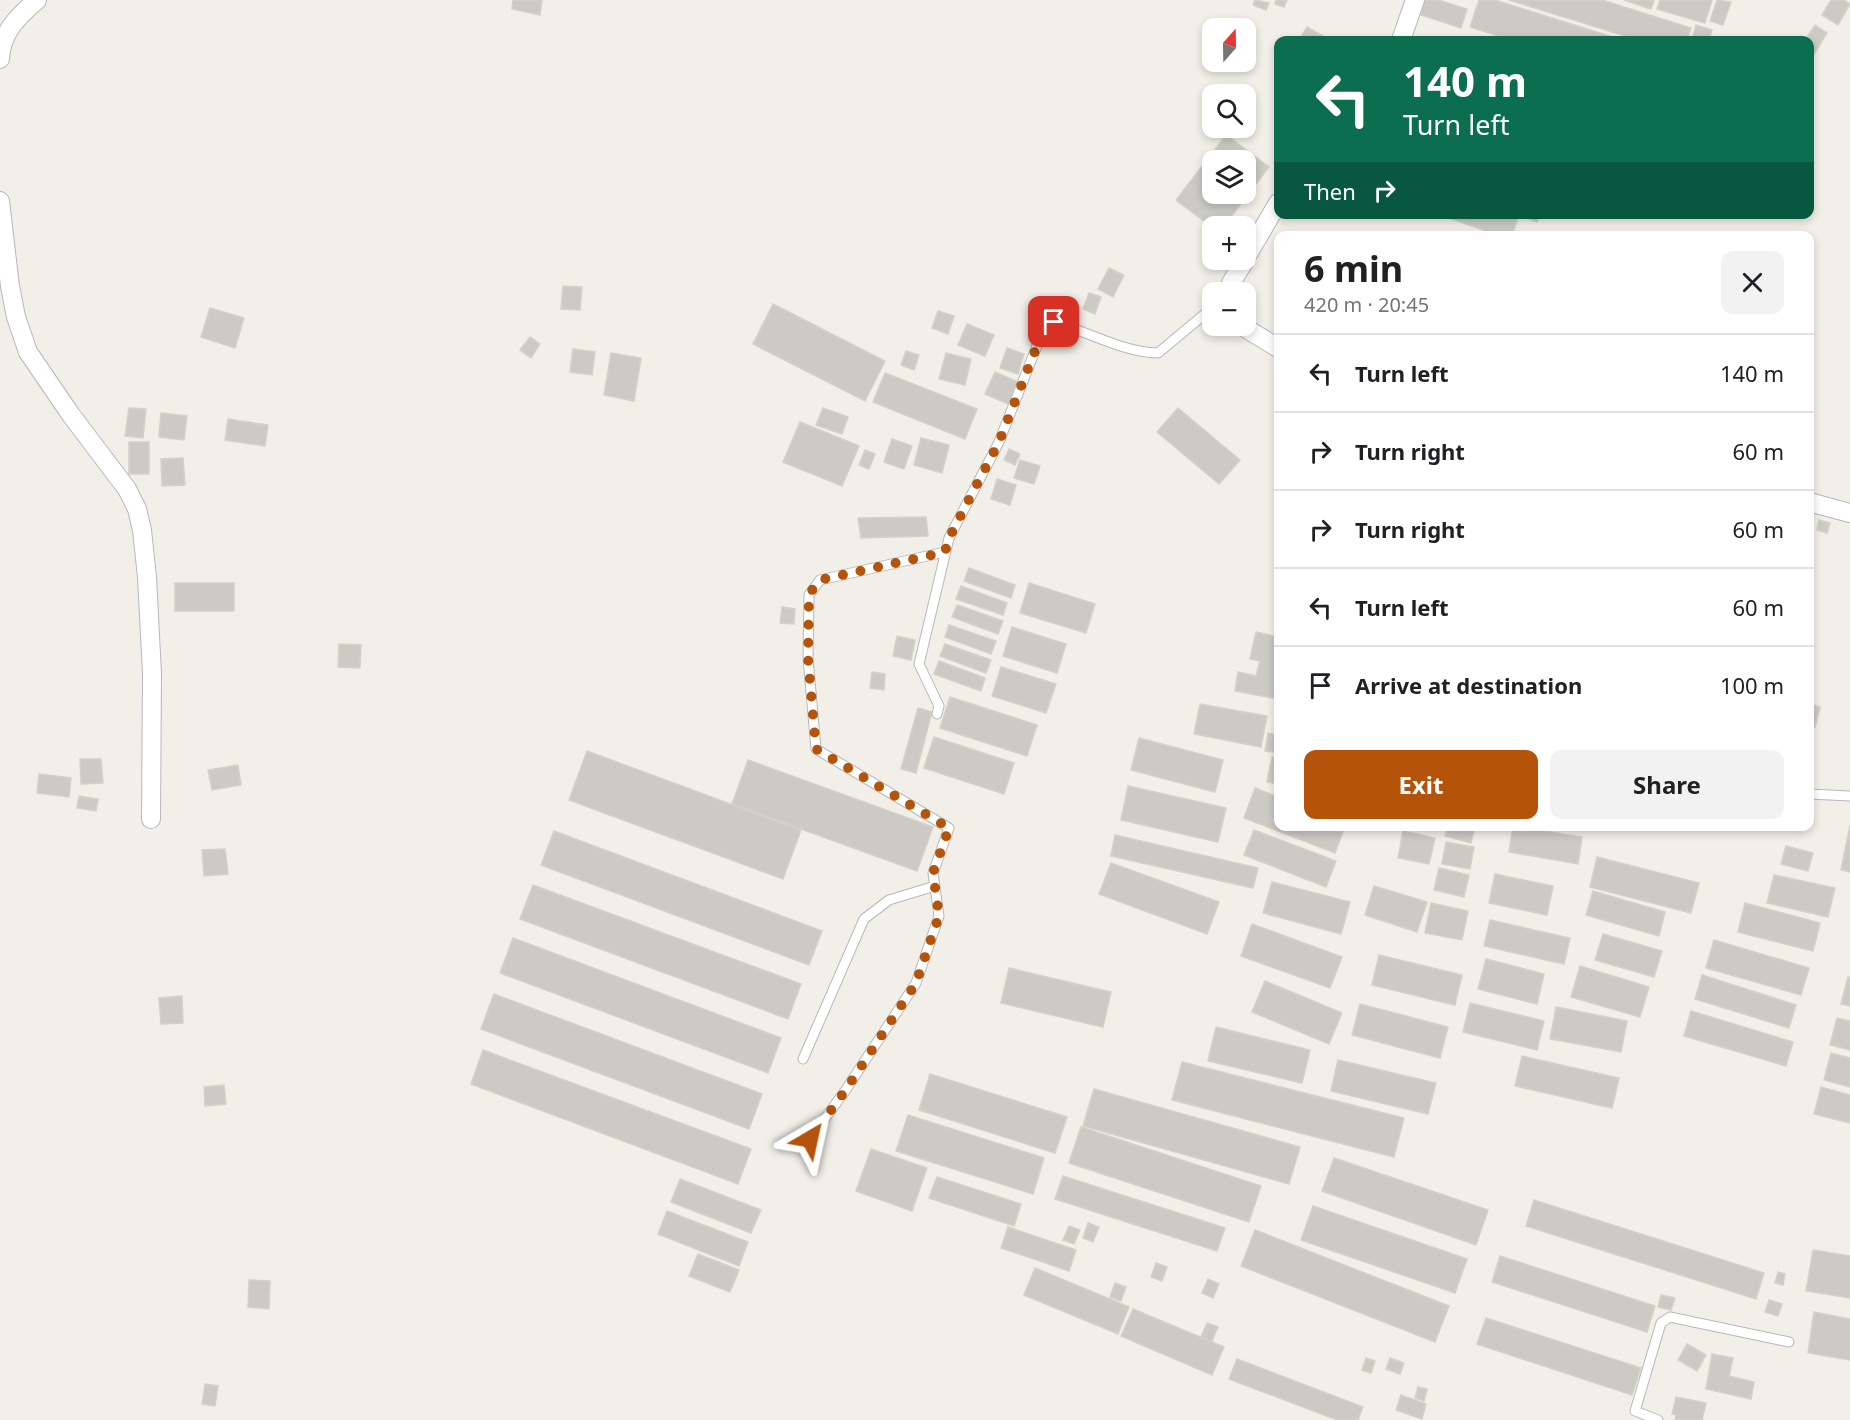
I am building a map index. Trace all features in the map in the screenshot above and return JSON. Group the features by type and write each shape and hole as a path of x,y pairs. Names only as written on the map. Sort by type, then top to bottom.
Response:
{"street":[{"path":"0,59 1,45 10,27 37,0"},
{"path":"1402,36 1415,0"},
{"path":"0,201 10,286 16,316 28,352 71,415 128,489 137,509 147,577 151,663 151,819"},
{"path":"1256,240 1274,210"},
{"path":"1256,335 1274,346"},
{"path":"1814,503 1850,513"}],"lane":[{"path":"937,714 939,706 919,664 945,552 949,538 999,442 1044,328 1054,322 1076,328 1140,353 1158,353 1202,316"},
{"path":"810,1139 845,1091 916,983 939,916 933,873 949,828 816,749 808,658 809,594 820,580 945,552"},
{"path":"1814,795 1850,795"},
{"path":"803,1059 864,919 889,900 935,886"},
{"path":"1658,1420 1635,1411 1661,1323 1670,1317 1789,1342"}],"building":[{"path":"513,0 542,0 540,15 512,9"},
{"path":"1255,0 1269,3 1266,10 1253,5"},
{"path":"1276,0 1287,0 1284,7 1275,4"},
{"path":"1423,0 1438,0 1467,9 1461,28 1418,14"},
{"path":"1479,0 1495,0 1609,36 1499,36 1470,27"},
{"path":"1509,0 1602,0 1691,28 1688,36 1625,36"},
{"path":"1624,0 1654,0 1651,9"},
{"path":"1660,0 1712,0 1705,23 1657,9"},
{"path":"1717,0 1731,2 1723,25 1710,21"},
{"path":"1831,0 1844,0 1850,4 1838,25 1822,15"},
{"path":"1696,25 1712,30 1710,36 1693,36"},
{"path":"1815,25 1827,33 1814,54 1814,36 1808,36"},
{"path":"1307,27 1323,36 1301,36"},
{"path":"1224,138 1230,138 1246,150 1214,150"},
{"path":"1256,157 1269,167 1256,184"},
{"path":"1202,166 1202,204 1241,204 1232,216 1202,216 1202,220 1176,200"},
{"path":"1452,219 1518,219 1514,231 1486,231"},
{"path":"1109,268 1124,275 1113,297 1098,289"},
{"path":"563,286 582,287 580,310 561,309"},
{"path":"1089,293 1101,297 1095,314 1083,309"},
{"path":"773,304 885,361 865,401 753,344"},
{"path":"210,308 244,318 235,348 201,337"},
{"path":"938,311 954,316 948,334 932,328"},
{"path":"967,324 994,335 985,356 958,345"},
{"path":"530,337 540,344 531,358 520,350"},
{"path":"1007,348 1024,354 1018,374 1000,368"},
{"path":"573,349 595,352 592,375 570,372"},
{"path":"906,351 919,355 914,370 901,365"},
{"path":"611,353 641,358 634,401 604,395"},
{"path":"946,353 971,359 965,385 939,379"},
{"path":"995,372 1018,382 1008,404 985,394"},
{"path":"885,373 977,409 965,439 873,402"},
{"path":"129,408 146,409 143,438 125,436"},
{"path":"823,408 848,417 842,434 816,425"},
{"path":"1178,408 1240,460 1219,484 1157,432"},
{"path":"161,413 187,416 184,440 159,437"},
{"path":"228,419 268,425 265,446 225,440"},
{"path":"800,422 859,446 842,486 783,462"},
{"path":"921,438 949,445 942,473 914,465"},
{"path":"892,439 912,446 904,469 884,462"},
{"path":"129,442 149,442 149,474 129,474"},
{"path":"1009,449 1020,454 1015,465 1004,460"},
{"path":"865,450 875,454 869,469 859,465"},
{"path":"183,458 185,485 162,486 161,459"},
{"path":"1020,460 1040,466 1034,484 1014,478"},
{"path":"997,479 1016,485 1010,505 991,499"},
{"path":"926,517 928,536 861,538 858,518"},
{"path":"1819,520 1830,523 1827,533 1817,530"},
{"path":"969,568 1015,585 1011,598 964,581"},
{"path":"175,583 234,583 234,611 175,611"},
{"path":"1029,583 1095,604 1086,633 1020,613"},
{"path":"961,586 1007,603 1003,615 956,599"},
{"path":"957,605 1003,621 998,634 952,617"},
{"path":"782,607 795,609 794,624 780,623"},
{"path":"949,625 996,641 991,654 945,637"},
{"path":"1012,627 1066,644 1057,673 1003,656"},
{"path":"1256,632 1274,636 1274,698 1235,691 1238,672 1256,676 1260,661 1250,659"},
{"path":"897,636 915,640 911,660 893,656"},
{"path":"339,644 361,645 360,668 338,667"},
{"path":"945,644 991,660 986,673 940,656"},
{"path":"939,661 985,678 981,691 934,674"},
{"path":"1001,667 1056,684 1046,713 992,696"},
{"path":"872,672 885,674 884,690 870,688"},
{"path":"950,697 1037,725 1027,756 940,728"},
{"path":"1200,704 1267,716 1261,747 1194,734"},
{"path":"1814,705 1820,707 1814,727"},
{"path":"918,708 932,712 916,773 901,769"},
{"path":"1268,733 1274,734 1274,752 1265,751"},
{"path":"934,737 1014,763 1004,794 924,768"},
{"path":"1139,738 1223,760 1215,792 1131,770"},
{"path":"587,751 801,830 783,879 569,800"},
{"path":"1272,757 1274,757 1274,783 1267,782"},
{"path":"80,759 101,759 103,783 81,784"},
{"path":"748,760 933,827 917,871 732,804"},
{"path":"238,765 241,785 212,790 208,770"},
{"path":"39,774 71,778 69,797 37,793"},
{"path":"1128,786 1226,808 1218,842 1121,820"},
{"path":"1255,788 1274,795 1274,830 1244,818"},
{"path":"79,796 98,799 96,811 77,808"},
{"path":"1850,825 1850,872 1841,870"},
{"path":"1254,830 1336,861 1326,887 1244,855"},
{"path":"554,831 822,931 809,965 541,865"},
{"path":"1278,831 1343,831 1335,853"},
{"path":"1403,831 1435,838 1429,864 1398,858"},
{"path":"1446,831 1474,831 1471,843 1445,836"},
{"path":"1512,831 1544,831 1582,837 1578,864 1509,852"},
{"path":"1115,835 1258,868 1253,888 1111,856"},
{"path":"1446,842 1474,847 1470,869 1442,864"},
{"path":"1786,846 1813,853 1808,871 1781,864"},
{"path":"225,849 228,874 204,876 202,850"},
{"path":"1597,857 1699,883 1691,913 1590,887"},
{"path":"1111,863 1219,902 1207,934 1099,894"},
{"path":"1439,868 1469,875 1464,897 1434,890"},
{"path":"1495,874 1553,886 1547,915 1489,903"},
{"path":"1774,875 1835,888 1828,917 1767,903"},
{"path":"1272,882 1350,902 1341,934 1263,913"},
{"path":"533,885 801,984 788,1019 520,919"},
{"path":"1374,886 1427,902 1417,932 1365,915"},
{"path":"1593,891 1665,912 1659,936 1586,915"},
{"path":"1431,903 1468,911 1462,940 1425,933"},
{"path":"1745,903 1820,923 1813,951 1738,932"},
{"path":"1490,920 1570,938 1564,964 1484,946"},
{"path":"1252,924 1342,957 1330,988 1241,956"},
{"path":"1603,934 1662,951 1654,977 1595,960"},
{"path":"513,938 781,1038 768,1073 500,973"},
{"path":"1714,940 1809,968 1801,995 1706,968"},
{"path":"1379,955 1462,975 1455,1005 1372,985"},
{"path":"1486,959 1544,974 1537,1004 1478,989"},
{"path":"1580,966 1649,987 1640,1017 1571,997"},
{"path":"1009,968 1111,992 1103,1027 1001,1003"},
{"path":"1702,975 1796,1005 1789,1028 1695,999"},
{"path":"1848,977 1850,977 1850,1006 1841,1004"},
{"path":"1265,981 1342,1013 1329,1044 1252,1012"},
{"path":"494,994 762,1094 749,1129 481,1029"},
{"path":"182,996 183,1023 161,1024 159,998"},
{"path":"1470,1003 1544,1021 1537,1050 1463,1032"},
{"path":"1360,1004 1448,1027 1440,1058 1352,1035"},
{"path":"1556,1007 1627,1021 1621,1052 1550,1039"},
{"path":"1691,1011 1793,1042 1786,1066 1684,1036"},
{"path":"1837,1018 1850,1021 1850,1050 1830,1045"},
{"path":"1216,1027 1310,1050 1302,1083 1208,1061"},
{"path":"483,1050 751,1149 738,1184 471,1084"},
{"path":"1831,1053 1850,1058 1850,1087 1824,1080"},
{"path":"1522,1056 1619,1078 1612,1108 1515,1086"},
{"path":"1338,1060 1436,1083 1428,1114 1331,1091"},
{"path":"1182,1062 1404,1118 1394,1157 1172,1100"},
{"path":"930,1074 1067,1117 1055,1153 919,1110"},
{"path":"224,1085 226,1104 205,1106 204,1087"},
{"path":"1821,1087 1850,1095 1850,1123 1814,1114"},
{"path":"1094,1089 1300,1147 1289,1184 1083,1126"},
{"path":"908,1115 1044,1158 1033,1194 896,1151"},
{"path":"1081,1127 1261,1186 1249,1222 1069,1163"},
{"path":"871,1149 927,1168 912,1211 856,1191"},
{"path":"1334,1158 1488,1210 1476,1245 1322,1191"},
{"path":"1063,1176 1225,1228 1217,1251 1055,1199"},
{"path":"937,1177 1021,1204 1014,1226 929,1198"},
{"path":"680,1179 761,1210 751,1233 671,1202"},
{"path":"1534,1200 1764,1273 1756,1299 1526,1226"},
{"path":"1313,1206 1467,1259 1455,1293 1301,1240"},
{"path":"667,1211 748,1242 739,1266 658,1234"},
{"path":"1088,1223 1099,1227 1093,1242 1083,1238"},
{"path":"1069,1226 1080,1230 1074,1244 1063,1240"},
{"path":"1008,1227 1076,1250 1069,1271 1001,1248"},
{"path":"1255,1230 1449,1306 1435,1342 1241,1266"},
{"path":"1813,1250 1850,1256 1850,1298 1806,1291"},
{"path":"698,1254 739,1270 730,1292 689,1276"},
{"path":"1500,1256 1655,1306 1647,1332 1492,1282"},
{"path":"1156,1263 1167,1267 1162,1281 1151,1277"},
{"path":"1035,1268 1129,1307 1118,1334 1024,1295"},
{"path":"1778,1272 1785,1274 1783,1285 1775,1283"},
{"path":"1208,1279 1219,1284 1213,1298 1202,1293"},
{"path":"249,1280 270,1281 269,1309 248,1307"},
{"path":"1115,1283 1126,1287 1121,1301 1110,1297"},
{"path":"1661,1295 1675,1298 1671,1310 1658,1307"},
{"path":"1769,1300 1782,1304 1778,1316 1765,1312"},
{"path":"1133,1309 1224,1347 1212,1375 1121,1336"},
{"path":"1814,1312 1850,1319 1850,1360 1808,1353"},
{"path":"1486,1318 1641,1368 1632,1395 1477,1344"},
{"path":"1207,1323 1218,1327 1212,1341 1201,1337"},
{"path":"1687,1344 1706,1355 1697,1371 1678,1360"},
{"path":"1712,1354 1733,1358 1729,1376 1754,1382 1751,1399 1706,1389"},
{"path":"1366,1358 1375,1361 1371,1373 1362,1370"},
{"path":"1390,1358 1404,1363 1400,1374 1386,1369"},
{"path":"1237,1359 1363,1407 1358,1420 1337,1420 1229,1379"},
{"path":"205,1384 218,1386 215,1406 202,1404"},
{"path":"1418,1387 1427,1389 1424,1401 1415,1398"},
{"path":"1401,1395 1426,1404 1422,1419 1396,1410"},
{"path":"1676,1397 1706,1403 1702,1420 1675,1420 1676,1415 1672,1414"}],"route":[{"path":"810,1139 845,1091 916,983 939,916 933,873 949,828 816,749 808,658 809,594 820,580 945,552 949,538 999,442 1044,328 1054,322"}]}
